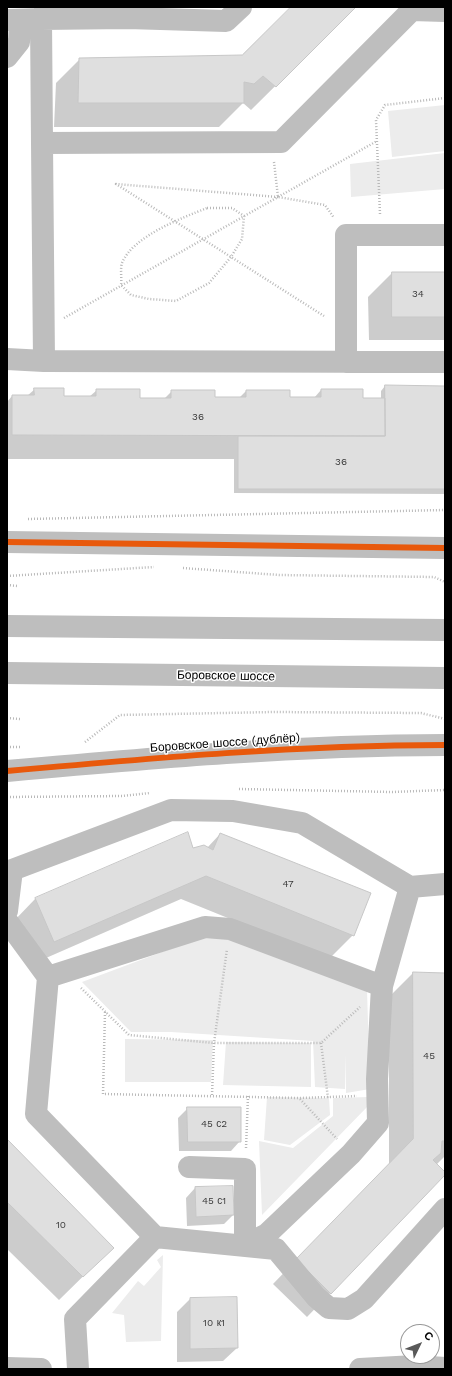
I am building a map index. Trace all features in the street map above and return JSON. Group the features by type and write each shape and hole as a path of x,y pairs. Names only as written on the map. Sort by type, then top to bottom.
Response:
{"street":[{"path":"28,17 128,13 226,21 241,7"},
{"path":"42,143 281,142 412,10 445,11"},
{"path":"7,57 19,42 28,17"},
{"path":"28,17 42,143 44,362"},
{"path":"346,362 346,235 445,235"},
{"path":"7,359 44,362 445,362"},
{"path":"7,542 445,548"},
{"path":"7,626 445,630"},
{"name":"Боровское шоссе","path":"7,673 445,678"},
{"name":"Боровское шоссе (дублёр)","path":"7,771 181,756 363,745 445,745"},
{"path":"7,911 12,870 171,810 234,811 302,823 410,888 445,884"},
{"path":"245,1245 267,1234 351,1154 378,1123 377,1096 382,986 410,888"},
{"path":"7,921 56,974"},
{"path":"56,974 205,926 230,929 382,986"},
{"path":"56,974 36,1114 155,1237 245,1245 276,1250 316,1297 329,1308 348,1309 364,1299 445,1209"},
{"path":"189,1167 244,1169 245,1245"},
{"path":"78,1369 75,1319 155,1237"},
{"path":"360,1369 415,1366 445,1368"},
{"path":"7,1368 41,1369"}],"path":[{"path":"380,235 376,120 385,105 445,98"},
{"path":"43,330 376,141"},
{"path":"271,142 278,197"},
{"path":"346,235 325,205 278,197 116,184 346,330"},
{"path":"207,208 232,208 244,216 242,239 230,257 209,283 176,301 149,299 131,295 121,285 122,264 134,247 173,221 207,208"},
{"path":"23,519 445,510"},
{"path":"7,576 160,567"},
{"path":"175,567 279,575 434,577 445,582"},
{"path":"7,586 18,586"},
{"path":"79,747 120,715 274,712 421,713 445,719"},
{"path":"7,718 20,719"},
{"path":"7,747 23,747"},
{"path":"212,1095 214,1043 230,929"},
{"path":"56,974 105,1012 129,1035 214,1043 321,1043 382,986"},
{"path":"105,1012 103,1094 212,1095 300,1098 328,1098 346,1095 377,1096"},
{"path":"321,1043 328,1098"},
{"path":"244,1169 248,1096"},
{"path":"300,1098 351,1154"}],"shaded area":[{"path":"445,105 445,151 392,157 388,111"},
{"path":"445,153 445,189 351,197 350,164"},
{"path":"226,928 367,990 370,1089 346,1093 346,1054 345,1089 315,1087 313,1041 171,1032 131,1032 82,982"},
{"path":"125,1039 213,1040 211,1082 125,1082"},
{"path":"226,1042 311,1043 311,1087 223,1085"},
{"path":"267,1097 329,1098 330,1115 290,1145 264,1140"},
{"path":"369,1097 369,1105 262,1215 259,1141 293,1148 333,1116 333,1098"},
{"path":"163,1255 161,1341 126,1342 124,1315 112,1313 138,1281 144,1286 161,1267 157,1260"}],"building":[{"path":"291,7 356,7 276,87 263,76 254,84 244,82 244,103 78,103 79,58 242,55"},
{"path":"392,272 445,272 445,317 392,317"},
{"path":"385,385 445,386 445,489 238,489 238,436 385,436"},
{"path":"34,388 64,388 64,396 96,396 96,389 140,389 140,398 171,398 171,390 215,390 215,397 246,397 246,390 290,390 290,397 321,397 321,389 363,389 363,398 385,398 385,436 12,435 12,395 34,395"},
{"path":"188,832 193,848 204,845 213,850 220,833 371,893 354,936 206,876 54,942 35,898"},
{"path":"413,972 445,973 445,1141 442,1141 441,1153 433,1160 445,1172 445,1175 331,1294 296,1259 413,1139"},
{"path":"187,1107 241,1107 241,1142 188,1142"},
{"path":"7,1139 114,1248 83,1277 7,1202"},
{"path":"233,1186 234,1215 196,1217 195,1187"},
{"path":"237,1297 238,1348 190,1349 190,1298"}],"cycle path":[{"path":"7,542 445,548"},
{"path":"7,771 226,753 336,747 445,745"}]}
